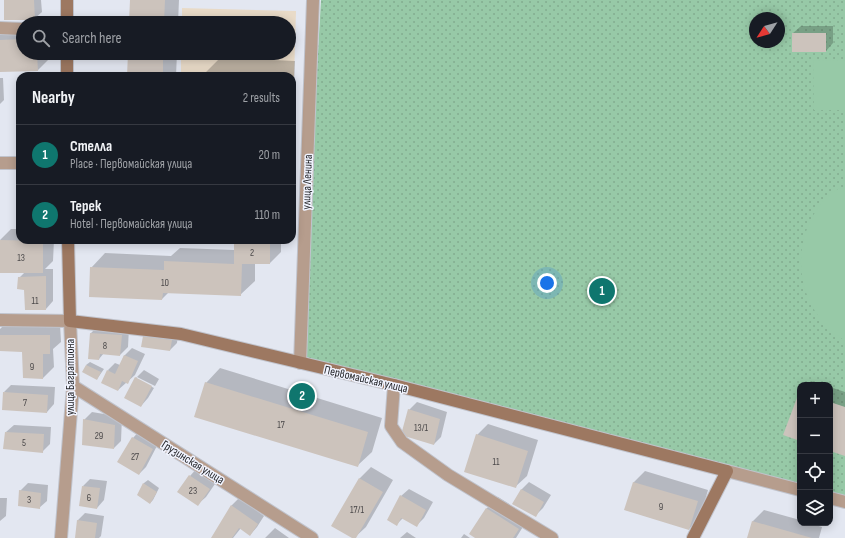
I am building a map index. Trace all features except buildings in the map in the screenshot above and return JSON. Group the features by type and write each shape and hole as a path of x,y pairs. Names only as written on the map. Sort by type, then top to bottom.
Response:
{"main road":[{"path":"67,0 67,16"},
{"path":"67,72 68,60"},
{"name":"улица Багратиона","path":"68,244 70,321"},
{"name":"Первомайская улица","path":"70,321 181,334 394,385 727,471"},
{"path":"692,538 727,471"}],"street":[{"name":"улица Ленина","path":"300,363 313,0"},
{"path":"0,28 16,29"},
{"path":"0,163 16,163"},
{"name":"Первомайская улица","path":"0,320 70,321"},
{"name":"улица Багратиона","path":"61,538 73,386 70,321"},
{"path":"394,385 391,426 402,442 448,476 552,538"},
{"name":"Грузинская улица","path":"73,386 312,538"},
{"path":"727,471 797,489"},
{"path":"833,499 845,502"}],"shaded area":[{"path":"182,8 296,11 296,16 182,16"},
{"path":"181,60 295,60 294,72 181,72"}],"green space":[{"path":"321,0 845,0 845,496 833,494 833,382 797,382 797,486 300,363"},
{"path":"845,60 845,110 814,110 813,61"},
{"path":"845,186 845,341 826,325 812,306 802,277 801,262 802,247 811,219 819,206 829,195"}],"place":[{"name":"Стелла","path":"602,291"},
{"name":"Терек","path":"302,396"}]}
